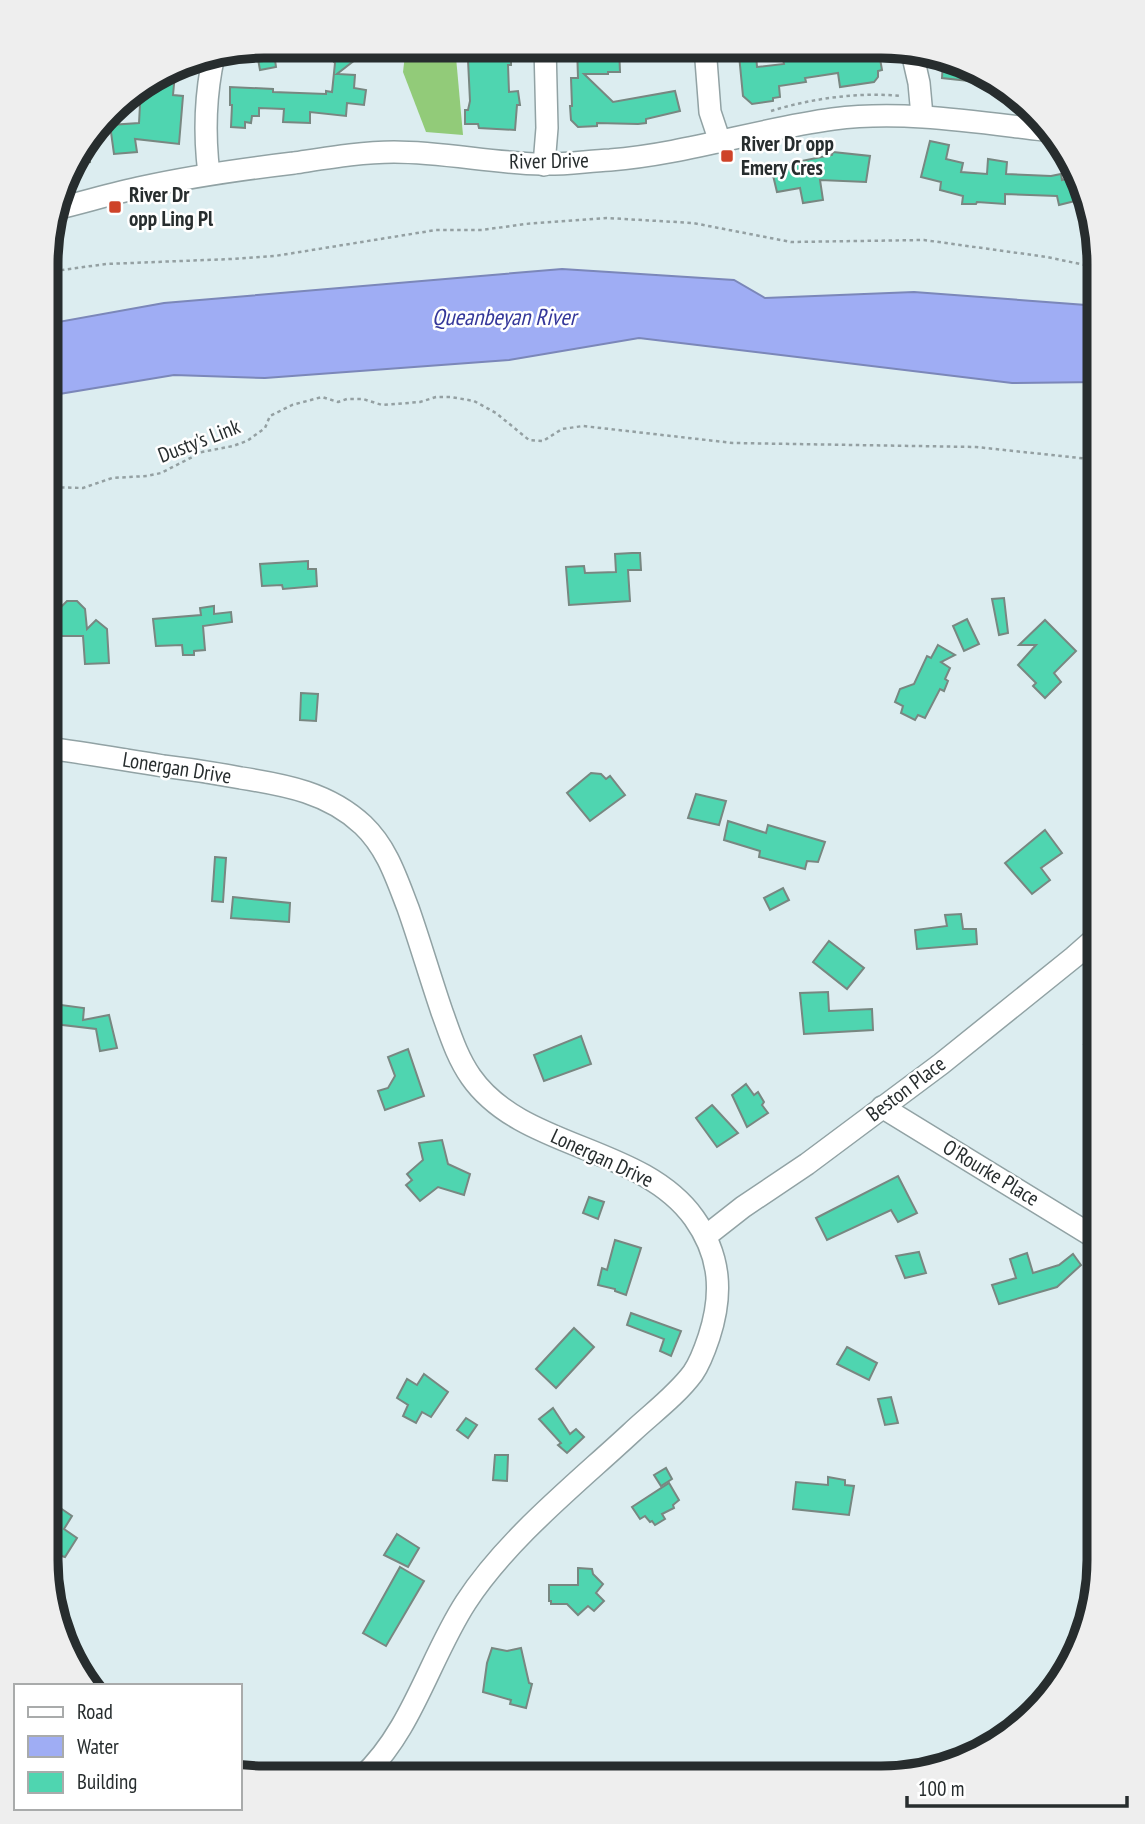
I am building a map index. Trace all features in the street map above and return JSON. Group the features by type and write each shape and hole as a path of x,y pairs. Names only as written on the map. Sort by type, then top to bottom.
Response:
{"street":[{"path":"544,164 547,128 545,58"},
{"path":"706,58 710,112 720,142"},
{"path":"914,61 922,116"},
{"path":"209,174 205,145 206,105 212,64"},
{"name":"River Drive","path":"66,206 209,174 359,154 392,152 544,164 619,159 669,153 834,119 881,116 922,116 1037,129"},
{"name":"Lonergan Drive","path":"58,750 297,788 322,797 344,810 364,826 391,861 449,1032 471,1077 489,1098 510,1113 656,1182 692,1214 706,1236 715,1262 719,1287 715,1317 706,1347 693,1372 671,1396 548,1509 498,1561 466,1602 393,1740 375,1766"},
{"name":"Beston Place","path":"706,1236 941,1064 1087,945"},
{"name":"O'Rourke Place","path":"882,1107 1087,1233"}],"path":[{"path":"58,271 106,264 275,256 436,230 482,230 607,218 692,223 791,242 924,240 1048,257 1087,265"},
{"name":"Dusty's Link","path":"58,487 83,488 113,478 161,473 202,452 247,441 265,428 270,416 292,405 321,397 338,402 363,399 382,405 420,402 436,397 474,401 496,413 529,440 542,441 562,429 583,426 733,443 976,447 1087,459"}],"green space":[{"path":"405,58 456,58 463,135 426,132 403,72"}],"water":[{"name":"Queanbeyan River","path":"562,269 734,280 765,298 914,292 1087,305 1087,382 1012,383 639,338 509,360 265,378 174,375 58,394 58,322 164,303"}],"building":[{"path":"275,58 276,67 260,70 258,59 255,59"},
{"path":"330,58 358,58 337,74 355,75 354,88 366,90 364,105 347,103 346,116 310,112 310,123 283,122 284,109 259,108 259,116 252,116 251,123 245,122 245,128 231,127 230,87 326,94 326,91 332,92 335,63"},
{"path":"511,58 511,65 508,65 509,92 518,91 520,105 517,105 515,130 479,128 478,124 465,124 465,110 468,110 470,101 468,60"},
{"path":"577,58 619,58 620,72 584,74 613,102 675,91 680,111 646,119 646,123 597,123 597,126 578,127 571,120 570,106 571,78 578,78"},
{"path":"739,58 756,58 757,67 784,64 783,58 880,58 882,70 878,71 874,82 840,87 838,73 805,78 806,82 779,86 780,97 773,98 773,101 752,104 743,96"},
{"path":"943,67 978,82 942,78"},
{"path":"175,78 173,95 183,96 179,144 135,139 137,152 114,154 110,127 139,123 140,99"},
{"path":"930,141 949,145 946,159 963,163 961,172 987,174 988,159 1007,162 1006,174 1061,174 1062,180 1069,178 1077,201 1059,205 1057,196 1005,194 1005,204 962,204 963,196 940,190 941,182 921,177"},
{"path":"833,152 870,156 866,182 820,180 823,200 803,203 800,188 777,192 771,167 832,155"},
{"path":"640,553 641,570 628,570 630,601 569,605 566,567 584,566 585,573 616,572 615,554"},
{"path":"308,561 308,569 316,569 317,586 283,589 282,585 262,586 260,564"},
{"path":"1004,598 1008,633 999,635 992,599"},
{"path":"67,601 77,601 85,609 87,629 96,620 107,629 109,663 85,664 83,636 58,636 59,609"},
{"path":"214,606 214,614 231,612 232,622 203,626 205,650 194,651 194,655 183,655 182,645 156,646 153,619 201,615 200,608"},
{"path":"967,619 979,644 964,651 953,626"},
{"path":"1045,620 1076,651 1054,673 1061,682 1045,698 1033,686 1036,683 1018,665 1036,645 1019,645"},
{"path":"938,645 955,655 941,662 950,668 945,679 948,681 944,691 940,689 925,718 918,715 915,720 901,713 903,706 895,702 900,689 914,684 927,656 931,658"},
{"path":"301,693 318,694 316,721 300,720"},
{"path":"591,773 601,774 606,779 610,776 625,795 590,821 567,793"},
{"path":"696,794 726,801 719,825 688,818"},
{"path":"728,821 766,833 768,825 825,842 818,862 807,861 805,869 759,857 760,851 724,840"},
{"path":"1045,830 1062,853 1041,868 1050,880 1032,894 1005,863"},
{"path":"215,857 226,858 223,902 212,901"},
{"path":"783,888 789,900 770,910 764,898"},
{"path":"233,897 290,903 289,922 231,918"},
{"path":"961,914 963,929 976,929 977,944 917,949 915,930 947,926 945,915"},
{"path":"829,941 864,968 847,989 813,962"},
{"path":"828,992 829,1011 872,1009 873,1030 804,1034 800,993"},
{"path":"58,1005 84,1008 83,1020 109,1015 117,1048 100,1051 96,1029 58,1024"},
{"path":"581,1036 591,1064 544,1081 534,1055"},
{"path":"408,1049 424,1096 385,1110 378,1091 388,1088 395,1076 388,1057"},
{"path":"746,1084 754,1095 758,1092 768,1113 747,1127 732,1095"},
{"path":"712,1105 738,1133 717,1147 696,1118"},
{"path":"442,1140 448,1164 470,1174 464,1195 438,1187 420,1201 406,1185 412,1180 407,1174 423,1160 419,1143"},
{"path":"898,1176 917,1213 898,1222 891,1210 827,1240 816,1218"},
{"path":"589,1197 604,1202 598,1219 583,1213"},
{"path":"615,1240 641,1248 626,1295 598,1285 602,1268 607,1270"},
{"path":"919,1252 926,1273 905,1278 896,1256"},
{"path":"1027,1253 1033,1273 1059,1265 1073,1254 1081,1265 1057,1287 999,1304 992,1285 1016,1278 1010,1259"},
{"path":"631,1313 681,1331 671,1356 660,1351 664,1339 627,1325"},
{"path":"574,1328 594,1347 556,1388 536,1369"},
{"path":"847,1347 877,1363 869,1380 837,1364"},
{"path":"424,1374 448,1392 431,1417 422,1412 416,1423 403,1416 408,1405 397,1398 407,1379 417,1385"},
{"path":"891,1397 898,1423 885,1425 878,1399"},
{"path":"553,1408 570,1434 576,1429 584,1437 567,1453 539,1419"},
{"path":"466,1418 477,1425 468,1438 457,1430"},
{"path":"495,1455 508,1455 507,1481 493,1480"},
{"path":"666,1468 672,1479 661,1486 654,1475"},
{"path":"828,1477 845,1480 845,1485 854,1486 849,1515 793,1509 796,1482 828,1485"},
{"path":"669,1483 679,1500 673,1505 674,1508 662,1514 665,1519 655,1525 645,1516 640,1519 632,1507"},
{"path":"58,1506 72,1516 64,1529 77,1538 65,1557 58,1555"},
{"path":"397,1534 419,1548 408,1567 384,1555"},
{"path":"400,1567 424,1581 386,1646 363,1633"},
{"path":"578,1568 592,1569 593,1574 603,1584 596,1593 604,1601 594,1611 588,1606 578,1615 567,1604 551,1604 549,1585 578,1585"},
{"path":"492,1648 507,1651 521,1648 529,1683 532,1684 526,1708 510,1704 511,1700 483,1692"}],"place":[{"name":"River Dr opp Emery Cres","path":"727,156"},
{"name":"River Dr opp Ling Pl","path":"115,207"}]}
